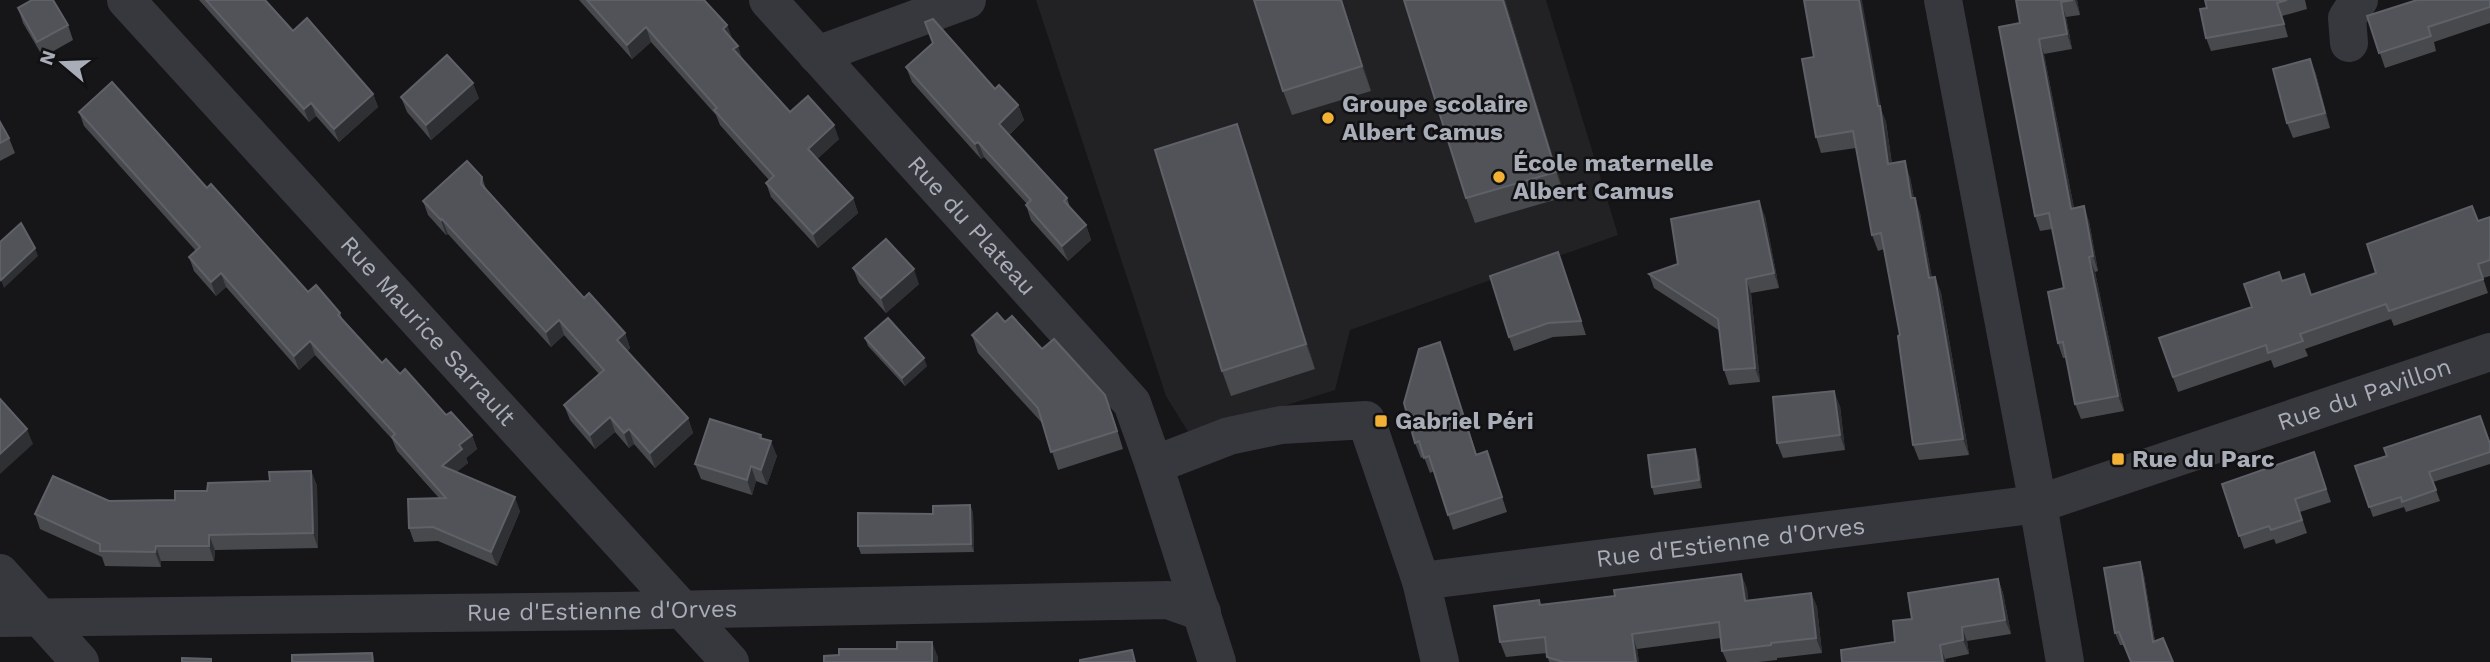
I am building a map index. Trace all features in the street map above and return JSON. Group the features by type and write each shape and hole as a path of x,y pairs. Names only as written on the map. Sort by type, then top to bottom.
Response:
{"street":[{"name":"Rue Maurice Sarrault","path":"126,0 730,662"},
{"name":"Rue du Plateau","path":"768,0 1132,403 1217,662"},
{"path":"817,55 967,0"},
{"path":"1943,0 2065,662"},
{"path":"2348,43 2347,18 2359,0"},
{"name":"Rue du Pavillon","path":"2038,504 2490,352"},
{"path":"1154,465 1242,433 1281,425 1366,420 1421,581 1440,662"},
{"name":"Rue d'Estienne d'Orves","path":"1421,581 2038,504"},
{"path":"0,573 80,662"},
{"name":"Rue d'Estienne d'Orves","path":"0,618 1168,600 1202,612"}],"shaded area":[{"name":"Groupe scolaire Albert Camus","path":"1036,0 1546,0 1618,235 1350,330 1335,390 1190,435 1166,396"}],"building":[{"path":"32,0 53,0 68,25 37,42 18,8"},
{"path":"206,0 265,0 293,31 307,18 373,94 334,129 311,103 304,109"},
{"path":"587,0 704,0 727,25 723,29 738,46 733,49 790,112 808,96 834,125 808,149 853,198 813,234 766,183 774,176 714,110 717,108 646,27 627,45"},
{"path":"1254,0 1341,0 1362,66 1283,91"},
{"path":"1404,0 1503,0 1556,172 1466,198"},
{"path":"1804,0 1859,0 1880,106 1888,164 1905,161 1911,198 1915,198 1929,278 1935,277 1963,439 1913,445 1898,336 1900,335 1881,233 1872,235 1853,131 1816,137 1802,59 1814,57"},
{"path":"2016,0 2073,0 2061,2 2067,34 2039,39 2071,209 2084,206 2093,256 2089,257 2118,396 2075,404 2063,342 2058,343 2048,292 2064,288 2049,213 2035,216 1999,27 2020,23"},
{"path":"2205,0 2287,0 2277,3 2284,24 2206,38 2200,9 2207,8"},
{"path":"2417,0 2490,0 2490,7 2428,27 2431,36 2379,53 2367,16"},
{"path":"933,19 995,89 999,85 1018,105 999,124 1067,198 1064,201 1086,225 1062,246 1026,205 1031,200 978,142 975,144 906,67 933,43 925,22"},
{"path":"447,55 473,83 426,125 401,97"},
{"path":"2310,59 2325,113 2287,123 2273,69"},
{"path":"112,82 207,188 211,184 308,292 316,285 340,313 338,315 382,363 386,359 400,374 405,369 446,415 451,412 472,435 459,445 462,449 442,466 515,497 491,552 433,527 409,528 408,499 446,498 392,437 395,434 310,341 294,356 221,273 211,282 189,257 200,247 79,112"},
{"path":"0,122 9,138 0,143"},
{"path":"1237,124 1306,344 1222,371 1155,150"},
{"path":"467,161 482,177 481,184 584,298 589,293 625,333 617,340 688,418 650,453 629,429 624,433 610,417 590,435 564,405 604,370 559,320 546,332 423,201"},
{"path":"1759,201 1774,273 1746,279 1755,368 1724,370 1718,319 1649,274 1678,264 1671,219"},
{"path":"2472,206 2478,221 2490,217 2490,260 2478,264 2483,279 2389,311 2386,304 2300,334 2303,341 2268,353 2266,345 2173,377 2159,338 2252,307 2244,284 2279,272 2282,281 2304,274 2311,295 2376,273 2367,244"},
{"path":"21,223 35,248 1,280 0,242"},
{"path":"886,239 914,269 881,298 853,268"},
{"path":"1558,252 1581,321 1548,323 1509,337 1490,276"},
{"path":"997,313 1005,322 1012,316 1042,349 1054,339 1105,395 1117,431 1051,452 1038,408 972,335"},
{"path":"888,318 924,358 902,378 865,338"},
{"path":"1440,342 1476,455 1487,451 1502,497 1448,515 1429,456 1424,458 1419,441 1415,443 1404,403 1419,349"},
{"path":"1834,391 1840,435 1777,443 1773,397"},
{"path":"0,399 27,429 0,454"},
{"path":"2480,416 2490,444 2490,452 2429,472 2436,490 2402,502 2401,497 2369,507 2355,466 2387,456 2384,448"},
{"path":"710,419 761,435 760,438 771,441 761,470 751,466 747,480 695,464"},
{"path":"1695,449 1699,480 1652,487 1648,455"},
{"path":"2314,452 2326,489 2295,499 2302,520 2271,530 2269,526 2239,536 2222,484"},
{"path":"311,471 313,533 209,535 209,546 156,546 155,552 100,551 100,544 35,514 53,476 109,501 175,500 175,491 207,491 208,483 270,481 269,472"},
{"path":"970,505 971,544 858,546 858,513 933,514 933,506"},
{"path":"2140,562 2153,642 2163,638 2173,662 2131,662 2119,632 2115,633 2104,568"},
{"path":"1741,574 1745,601 1811,593 1816,638 1722,651 1719,622 1632,634 1636,662 1563,662 1547,657 1545,637 1500,642 1494,606 1539,600 1540,605 1615,596 1614,590"},
{"path":"1998,579 2005,620 1962,627 1963,640 1940,645 1943,662 1842,662 1841,650 1895,642 1893,621 1912,619 1908,593"},
{"path":"897,642 932,642 932,662 824,662 824,656 839,655 839,649 897,649"},
{"path":"1132,650 1135,662 1080,662 1080,660"},
{"path":"372,653 373,662 292,662 292,655"},
{"path":"182,658 211,659 211,662 182,662"}],"place":[{"name":"Groupe scolaire Albert Camus","path":"1328,118"},
{"name":"École maternelle Albert Camus","path":"1499,177"},
{"name":"Gabriel Péri","path":"1381,421"},
{"name":"Rue du Parc","path":"2118,459"}]}
